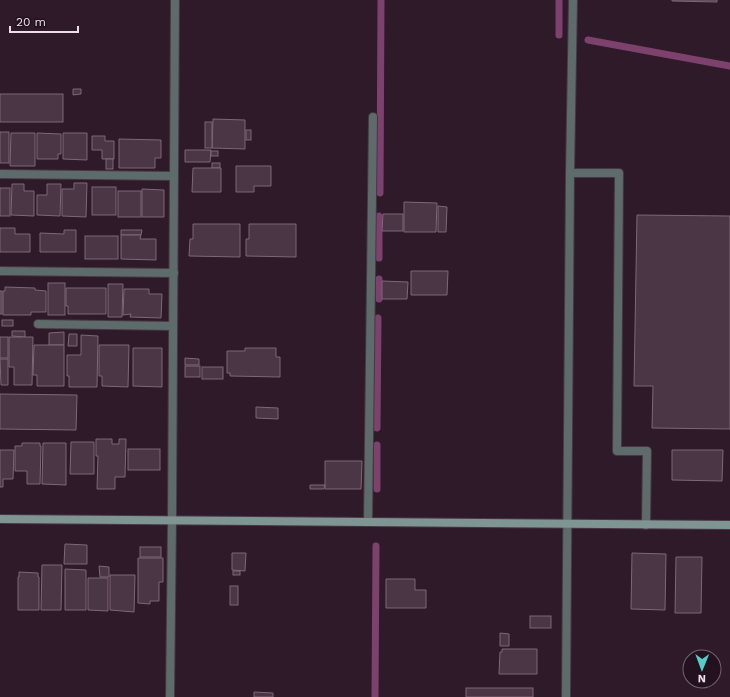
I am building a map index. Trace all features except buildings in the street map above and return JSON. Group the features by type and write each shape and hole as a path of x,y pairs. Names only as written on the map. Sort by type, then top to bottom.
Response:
{"street":[{"path":"170,697 175,0"},
{"path":"566,697 570,173 573,0"},
{"path":"368,522 373,117"},
{"path":"570,173 619,173 617,451 647,451 646,525"},
{"path":"0,174 174,176"},
{"path":"0,271 174,273"},
{"path":"38,324 173,326"},
{"path":"0,519 730,525"}],"waterway":[{"path":"380,193 381,0"},
{"path":"559,0 559,35"},
{"path":"588,40 730,66"},
{"path":"379,216 379,258"},
{"path":"379,279 379,299"},
{"path":"377,428 378,318"},
{"path":"377,445 377,489"},
{"path":"375,697 376,546"}]}
